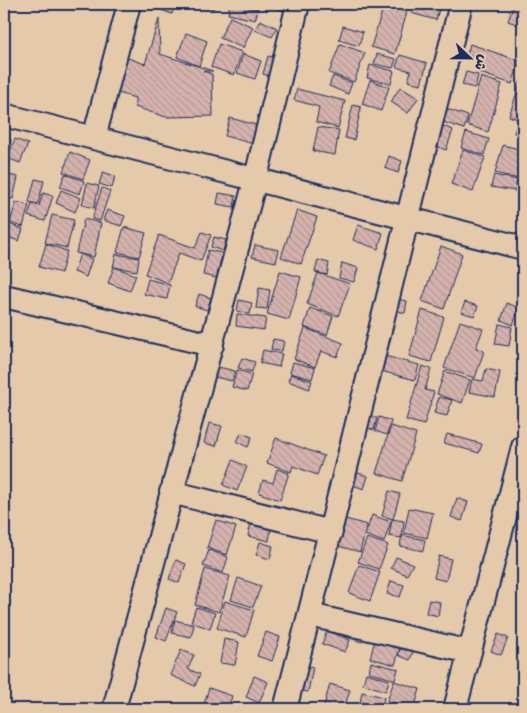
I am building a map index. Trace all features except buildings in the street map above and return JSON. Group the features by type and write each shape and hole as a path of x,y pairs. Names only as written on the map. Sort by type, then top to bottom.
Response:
{"street":[{"path":"94,138 129,4"},
{"path":"114,709 171,492 212,346 298,4"},
{"path":"285,709 331,532 406,218 462,4"},
{"path":"4,115 523,248"},
{"path":"4,296 212,346"},
{"path":"458,709 470,652 523,447"},
{"path":"171,492 331,532"},
{"path":"310,615 470,652"}]}
